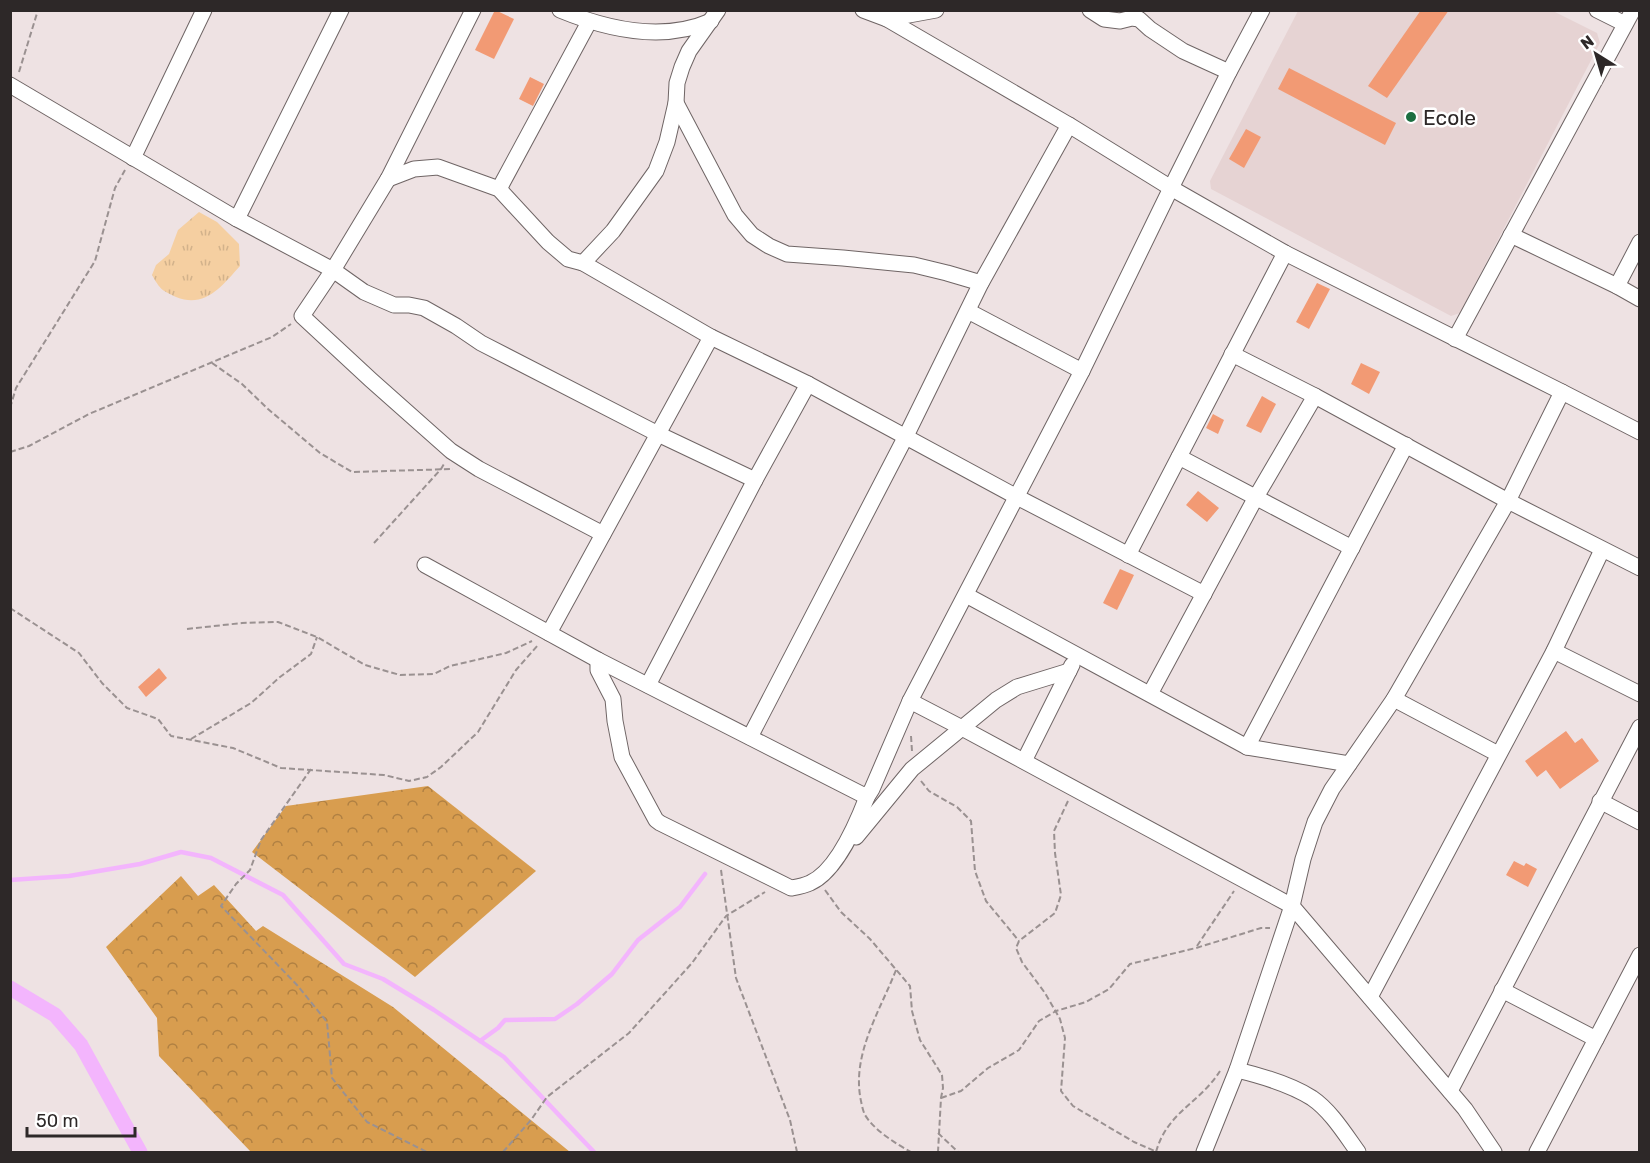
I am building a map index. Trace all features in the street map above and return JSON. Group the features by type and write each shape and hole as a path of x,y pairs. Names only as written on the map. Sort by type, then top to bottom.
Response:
{"street":[{"path":"133,158 204,10"},
{"path":"237,219 341,10"},
{"path":"473,10 388,179 302,316 451,451 479,469 603,534"},
{"path":"560,10 589,22 649,31 678,31 696,28 714,16"},
{"path":"864,10 887,19 1285,253 1640,432"},
{"path":"887,19 936,10"},
{"path":"1090,10 1104,19 1120,21 1139,19 1183,51 1229,72"},
{"path":"598,660 598,670 613,699 622,757 656,820 791,888 806,885 817,879 847,842 910,701 1082,370 1262,10"},
{"path":"1455,339 1629,17 1597,10"},
{"path":"583,263 613,231 656,171 667,142 676,103 676,83 689,51 714,16"},
{"path":"499,189 589,22"},
{"path":"12,87 237,219 333,270 364,292 394,305 424,308 481,343 658,434 755,480"},
{"path":"676,103 735,215 752,235 769,246 787,254 914,265 981,283"},
{"path":"750,737 905,438 981,283 1069,125"},
{"path":"388,179 414,169 438,167 499,189 568,260 583,263 711,337 808,384 905,438 1204,594"},
{"path":"1510,235 1640,299"},
{"path":"1617,286 1640,242"},
{"path":"1128,555 1285,253"},
{"path":"968,310 1082,370"},
{"path":"549,633 711,337"},
{"path":"1232,354 1315,396 1508,501 1640,568"},
{"path":"648,686 755,480 808,384"},
{"path":"1204,1152 1230,1068 1292,906 1303,859 1315,822 1332,789 1394,699 1508,501 1562,392"},
{"path":"1150,694 1256,497 1315,396"},
{"path":"1247,747 1406,445"},
{"path":"1179,458 1352,548"},
{"path":"1370,997 1554,651 1602,550"},
{"path":"425,565 598,660 867,797"},
{"path":"966,595 1247,747 1349,764"},
{"path":"1554,651 1640,694"},
{"path":"1024,761 1077,654"},
{"path":"828,868 838,862 862,828 912,769 996,700 1017,687 1069,671"},
{"path":"1394,699 1498,754"},
{"path":"910,701 1292,906 1465,1109 1494,1152"},
{"path":"1450,1091 1640,727"},
{"path":"1600,801 1640,822"},
{"path":"1537,1152 1640,955"},
{"path":"1502,990 1596,1039"},
{"path":"1230,1068 1272,1079 1313,1099 1330,1116 1358,1152"}],"path":[{"path":"12,87 38,10"},
{"path":"10,408 16,388 95,261 115,188 133,158"},
{"path":"10,452 29,446 88,414 272,337 302,316"},
{"path":"212,363 242,384 320,453 352,472 479,469"},
{"path":"374,543 441,469 451,451"},
{"path":"10,608 79,652 102,683 127,708 158,719 171,736 233,748 281,768 384,776 409,781 427,777 478,732 516,670 549,633"},
{"path":"187,629 278,622 317,637 365,665 400,675 434,674 450,666 506,653 549,633"},
{"path":"190,739 251,703 311,654 317,637"},
{"path":"311,769 261,840 250,870 236,884 221,906 297,985 327,1022 332,1078 367,1122 427,1152"},
{"path":"912,769 929,791 957,807 971,821 975,871 986,902 1019,940"},
{"path":"1074,788 1054,831 1061,895 1055,913 1019,940 1016,948 1022,962 1060,1019 1065,1038 1061,1091 1073,1106 1134,1142 1156,1152 1166,1128 1184,1108 1230,1068"},
{"path":"719,852 736,978 790,1120 797,1152"},
{"path":"1196,948 1242,878"},
{"path":"817,879 841,912 870,939 910,986 912,1011 920,1040 942,1075 938,1152"},
{"path":"503,1152 531,1120 547,1097 629,1033 692,963 726,916 763,893 791,888"},
{"path":"941,1098 961,1091 988,1068 1019,1050 1039,1022 1056,1011 1086,1002 1109,989 1130,964 1196,948 1261,928 1273,927"},
{"path":"897,969 864,1049 858,1071 859,1091 864,1113 874,1125 911,1152"},
{"path":"938,1133 958,1152"}],"shaded area":[{"path":"1298,11 1553,11 1597,33 1600,43 1460,313 1451,316 1211,189 1210,181"}],"green space":[{"path":"199,212 217,222 239,244 240,266 212,294 196,300 186,300 164,291 152,275 156,265 169,254 178,230"},
{"path":"428,786 536,871 415,977 252,852 286,806"},
{"path":"181,876 198,896 214,885 256,931 263,926 393,1007 570,1152 251,1152 159,1056 157,1018 106,947"}],"building":[{"path":"495,10 514,19 494,59 475,50"},
{"path":"1421,10 1449,10 1387,98 1368,86"},
{"path":"1289,68 1396,123 1385,145 1278,89"},
{"path":"530,77 544,84 533,106 519,99"},
{"path":"1246,129 1261,137 1244,168 1229,159"},
{"path":"1317,283 1330,289 1309,329 1296,322"},
{"path":"1361,363 1380,372 1369,394 1351,384"},
{"path":"1262,396 1276,404 1261,433 1246,426"},
{"path":"1213,414 1224,420 1218,434 1206,428"},
{"path":"1198,491 1219,508 1207,522 1186,505"},
{"path":"1120,569 1134,575 1117,610 1103,603"},
{"path":"159,668 167,678 146,697 138,687"},
{"path":"1566,731 1575,743 1582,738 1599,761 1560,789 1546,770 1537,777 1525,761"},
{"path":"1514,861 1524,866 1526,863 1537,869 1528,887 1506,875"}],"waterway":[{"path":"10,880 69,876 140,864 181,852 211,858 283,895 344,964 383,979 504,1057 594,1152"},
{"path":"480,1041 505,1020 555,1019 577,1004 612,974 638,940 680,907 705,874"},
{"path":"10,988 55,1015 81,1045 140,1152"}],"place":[{"name":"Ecole","path":"1411,117"}]}
